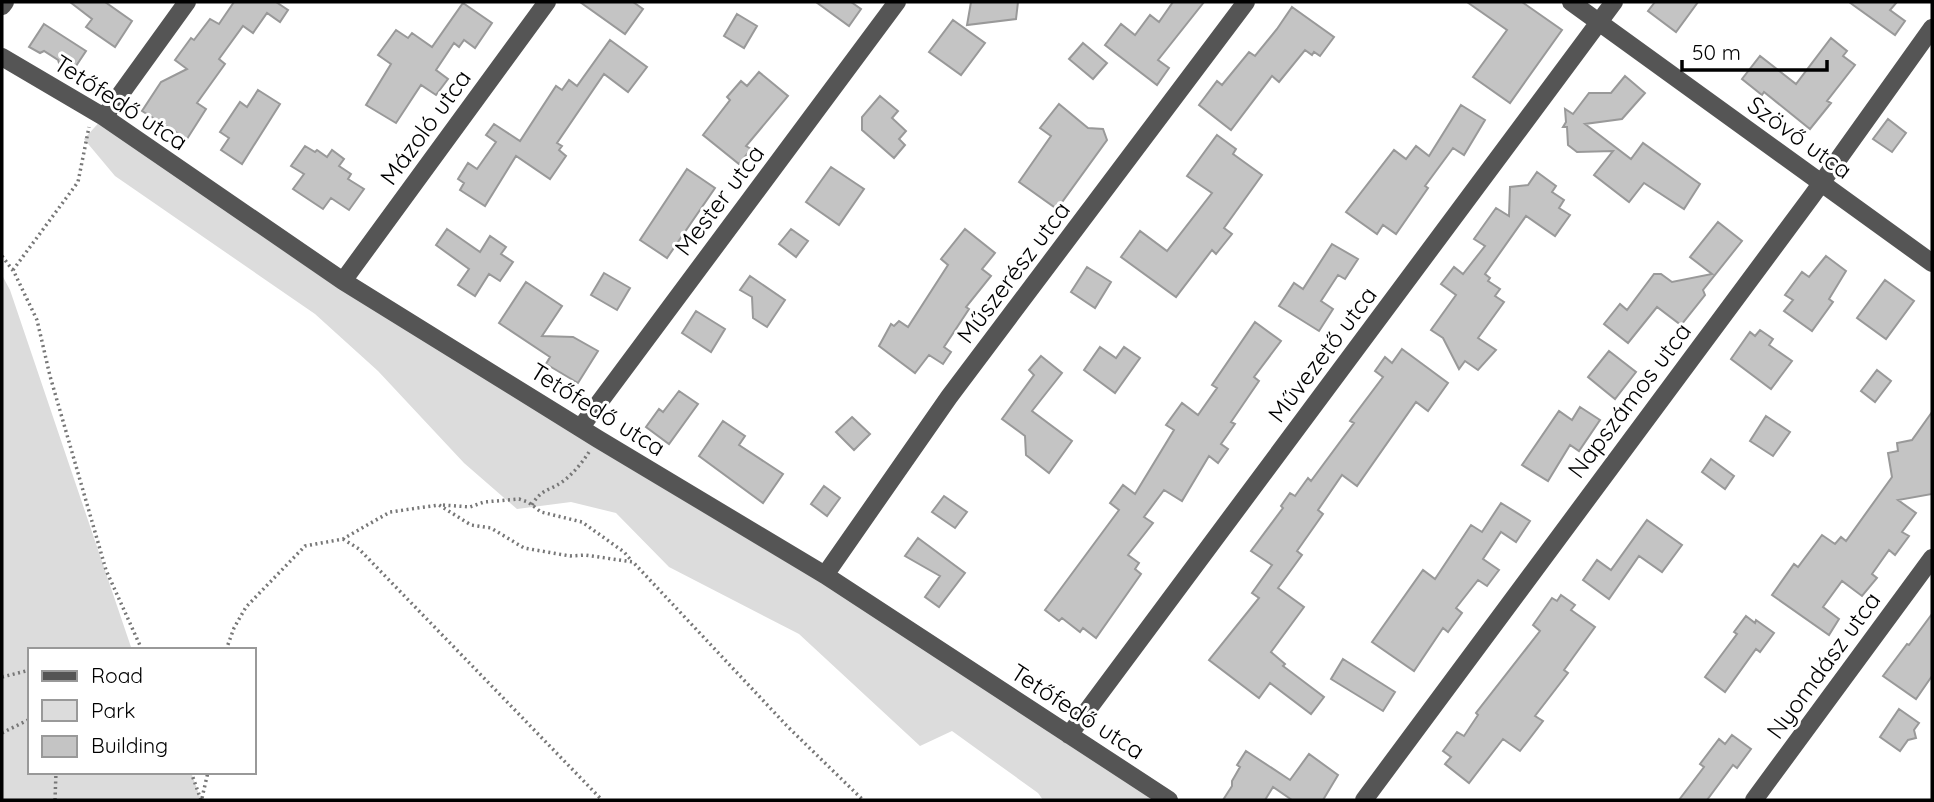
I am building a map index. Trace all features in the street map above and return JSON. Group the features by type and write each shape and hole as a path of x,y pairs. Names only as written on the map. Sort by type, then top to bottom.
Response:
{"street":[{"path":"99,114 187,2"},
{"name":"Mázoló utca","path":"343,281 547,2"},
{"name":"Mester utca","path":"582,427 897,2"},
{"name":"Műszerész utca","path":"825,575 949,397 1246,2"},
{"name":"Szövő utca","path":"1571,2 1932,263"},
{"name":"Művezető utca","path":"1069,735 1614,2"},
{"name":"Napszámos utca","path":"1364,800 1932,29"},
{"name":"Tetőfedő utca","path":"2,57 99,114 343,281 598,439 825,575 1169,800"},
{"name":"Nyomdász utca","path":"1754,800 1932,558"}],"path":[{"path":"12,270 78,182 83,166 84,145 99,114"},
{"path":"2,256 37,320 50,376 106,570 141,648"},
{"path":"531,505 544,490 560,484 580,466 598,439"},
{"path":"227,648 246,607 305,545 343,539 390,512 439,505 470,507 484,502 519,499 541,512 582,522 624,552 788,727 863,800"},
{"path":"439,505 471,525 491,528 524,548 633,562"},
{"path":"343,539 359,549 602,800"},
{"path":"2,677 28,670"},
{"path":"2,733 28,720"},
{"path":"55,800 56,774"},
{"path":"192,774 201,800"},
{"path":"201,800 208,774"}],"green space":[{"path":"104,117 1169,800 1043,800 1038,793 952,731 920,746 799,634 669,567 616,513 571,502 517,509 464,463 378,371 315,314 115,176 84,139"},
{"path":"2,275 10,290 131,648 28,648 28,774 192,774 201,800 2,800"}],"building":[{"path":"70,2 105,2 132,21 115,47 86,27 92,19"},
{"path":"234,2 276,2 288,10 280,22 267,13 253,33 243,26 219,59 225,64 197,103 206,109 187,139 142,111 161,82 187,69 175,60 191,38 194,40 210,19 219,24"},
{"path":"580,2 633,2 643,9 625,34"},
{"path":"816,2 851,2 861,9 849,26"},
{"path":"971,2 1018,2 1016,19 967,25"},
{"path":"1173,2 1204,2 1158,60 1169,68 1157,85 1105,45 1121,24 1135,35 1150,15 1159,22"},
{"path":"1467,2 1522,2 1562,30 1510,103 1473,77 1507,30"},
{"path":"1655,2 1698,2 1676,32 1648,11"},
{"path":"1849,2 1897,2 1890,10 1905,21 1895,35"},
{"path":"463,3 492,23 475,48 464,40 459,47 454,43 436,70 448,79 436,95 421,85 396,123 366,105 391,64 378,55 396,30 408,38 412,33 432,47"},
{"path":"1292,7 1334,37 1320,56 1305,50 1279,82 1272,76 1231,130 1199,105 1217,81 1222,85 1249,52 1255,56"},
{"path":"737,14 757,26 744,48 724,36"},
{"path":"953,20 985,43 961,75 929,52"},
{"path":"44,24 86,51 72,72 60,66 58,60 44,51 40,53 29,47"},
{"path":"1831,38 1847,51 1843,56 1855,65 1827,101 1831,103 1810,129 1764,92 1762,95 1742,79 1760,56 1796,84"},
{"path":"610,40 647,67 628,92 604,74 557,143 562,146 559,150 566,156 550,179 516,156 485,206 460,190 464,183 458,179 468,163 477,169 496,142 486,135 494,124 520,141 556,86 562,90 569,80 577,86"},
{"path":"1083,43 1107,63 1093,79 1069,59"},
{"path":"759,72 788,96 746,146 751,149 739,164 703,135 730,100 727,97 741,81 747,86"},
{"path":"1625,76 1645,93 1622,119 1585,124 1631,159 1643,143 1700,184 1684,209 1644,183 1629,202 1594,175 1613,151 1577,152 1568,145 1567,127 1563,127 1566,122 1565,109 1573,114 1589,93 1611,93"},
{"path":"258,90 280,104 242,164 221,150 229,138 220,132 240,102 247,107"},
{"path":"880,96 898,111 892,118 906,131 899,139 905,145 894,158 862,130 862,117"},
{"path":"1059,104 1088,128 1103,129 1107,140 1057,209 1019,182 1051,136 1040,128"},
{"path":"1461,105 1485,120 1464,155 1453,148 1425,186 1428,188 1396,234 1383,225 1377,234 1346,212 1394,150 1406,159 1416,146 1429,156"},
{"path":"1888,119 1906,133 1892,152 1873,139"},
{"path":"1217,135 1236,149 1233,154 1262,175 1224,228 1232,234 1216,254 1212,250 1176,297 1121,257 1140,231 1167,251 1212,193 1187,176"},
{"path":"305,146 327,157 332,150 344,159 339,166 351,174 348,179 364,189 349,210 331,198 323,209 293,189 304,174 291,166"},
{"path":"831,167 864,189 839,225 806,202"},
{"path":"687,169 715,188 667,258 640,240"},
{"path":"1537,172 1556,186 1552,192 1564,200 1559,208 1570,215 1555,236 1526,216 1485,274 1490,278 1488,281 1500,289 1495,296 1504,302 1478,338 1496,350 1478,370 1465,361 1459,369 1443,338 1431,330 1456,295 1441,284 1454,267 1463,274 1485,246 1474,239 1496,208 1509,216 1510,187 1528,185"},
{"path":"1718,222 1742,241 1703,290 1705,295 1681,325 1657,307 1628,343 1604,324 1620,304 1627,310 1654,274 1661,274 1672,282 1712,274 1690,257"},
{"path":"447,229 480,252 490,236 506,247 501,254 513,262 500,281 489,274 475,296 458,285 469,269 436,245"},
{"path":"791,229 808,241 796,257 779,244"},
{"path":"965,229 995,253 982,269 991,276 966,307 969,309 944,347 951,352 943,364 929,355 915,373 879,346 891,324 894,326 899,321 908,327 948,265 941,259"},
{"path":"1332,244 1358,259 1345,279 1338,275 1321,301 1333,309 1319,331 1279,306 1294,283 1303,289"},
{"path":"1826,256 1846,271 1829,299 1833,302 1812,331 1784,311 1793,300 1785,295 1802,272 1809,277"},
{"path":"1087,267 1111,282 1095,308 1071,292"},
{"path":"604,273 630,288 617,310 591,295"},
{"path":"750,276 785,300 767,327 753,318 752,297 740,290"},
{"path":"1885,280 1914,301 1886,339 1857,318"},
{"path":"526,282 562,306 542,336 573,337 598,351 578,383 546,364 550,357 499,323"},
{"path":"696,311 725,329 711,352 682,333"},
{"path":"1255,322 1281,341 1254,377 1259,381 1231,422 1235,424 1221,444 1228,449 1218,463 1209,456 1182,501 1164,490 1144,517 1153,523 1128,555 1139,563 1135,569 1141,574 1096,638 1083,628 1080,632 1062,618 1059,621 1045,610 1119,510 1110,503 1123,485 1135,494 1174,430 1166,425 1182,403 1198,415 1217,388 1212,385"},
{"path":"1760,330 1773,339 1769,345 1792,361 1771,389 1731,359 1750,332 1755,336"},
{"path":"1100,347 1116,358 1124,347 1140,358 1115,393 1084,370"},
{"path":"1402,349 1448,383 1428,411 1416,402 1357,486 1342,475 1318,510 1323,514 1297,551 1302,555 1278,588 1304,607 1271,652 1285,664 1283,666 1324,697 1311,714 1270,683 1259,698 1209,660 1259,598 1252,593 1272,565 1251,551 1283,508 1281,506 1290,493 1295,496 1308,478 1311,481 1354,423 1350,421 1383,377 1375,371 1385,357 1392,363"},
{"path":"1609,351 1636,372 1615,399 1588,377"},
{"path":"1041,356 1062,373 1032,411 1072,441 1049,473 1026,455 1025,436 1002,419 1034,375 1029,370"},
{"path":"1877,370 1891,381 1875,402 1861,391"},
{"path":"679,391 698,404 669,444 646,427 659,409 663,412"},
{"path":"1580,407 1600,420 1579,451 1570,445 1548,481 1522,465 1559,411 1572,420"},
{"path":"1932,412 1932,494 1898,500 1916,513 1902,532 1909,536 1895,555 1889,550 1872,574 1877,578 1862,596 1842,581 1823,607 1839,619 1829,635 1772,595 1794,564 1798,567 1822,535 1835,544 1841,537 1846,541 1892,477 1888,453 1898,451 1897,443 1912,440"},
{"path":"1766,416 1790,432 1773,456 1750,441"},
{"path":"852,417 870,434 854,450 836,432"},
{"path":"723,421 745,436 739,445 783,474 763,503 699,456"},
{"path":"1711,459 1734,476 1725,489 1702,472"},
{"path":"824,486 840,498 827,516 811,504"},
{"path":"944,496 967,512 955,528 932,512"},
{"path":"1501,503 1530,521 1516,542 1501,532 1483,559 1499,570 1487,586 1478,580 1456,608 1462,613 1448,632 1443,628 1414,671 1372,642 1423,570 1435,579 1471,525 1482,532"},
{"path":"1647,520 1682,545 1662,572 1639,556 1609,599 1583,580 1597,560 1611,570"},
{"path":"918,538 965,573 939,607 925,597 940,576 905,556"},
{"path":"1561,595 1575,605 1571,610 1595,627 1564,670 1568,673 1535,716 1543,721 1520,751 1503,739 1469,783 1445,764 1451,757 1443,751 1457,732 1464,736 1478,715 1476,713 1540,631 1533,625 1552,598 1557,601"},
{"path":"1932,614 1932,676 1916,699 1883,676"},
{"path":"1746,616 1774,633 1760,652 1756,649 1725,692 1705,677 1737,634 1734,632"},
{"path":"1343,659 1395,692 1383,711 1331,679"},
{"path":"1899,709 1919,723 1914,730 1916,738 1908,740 1900,751 1880,737"},
{"path":"1732,735 1751,749 1737,768 1733,765 1707,800 1679,800 1704,767 1700,764 1719,739 1725,744"},
{"path":"1246,751 1290,780 1309,754 1338,775 1323,800 1292,800 1273,787 1265,800 1223,800 1240,767 1237,765"}]}
